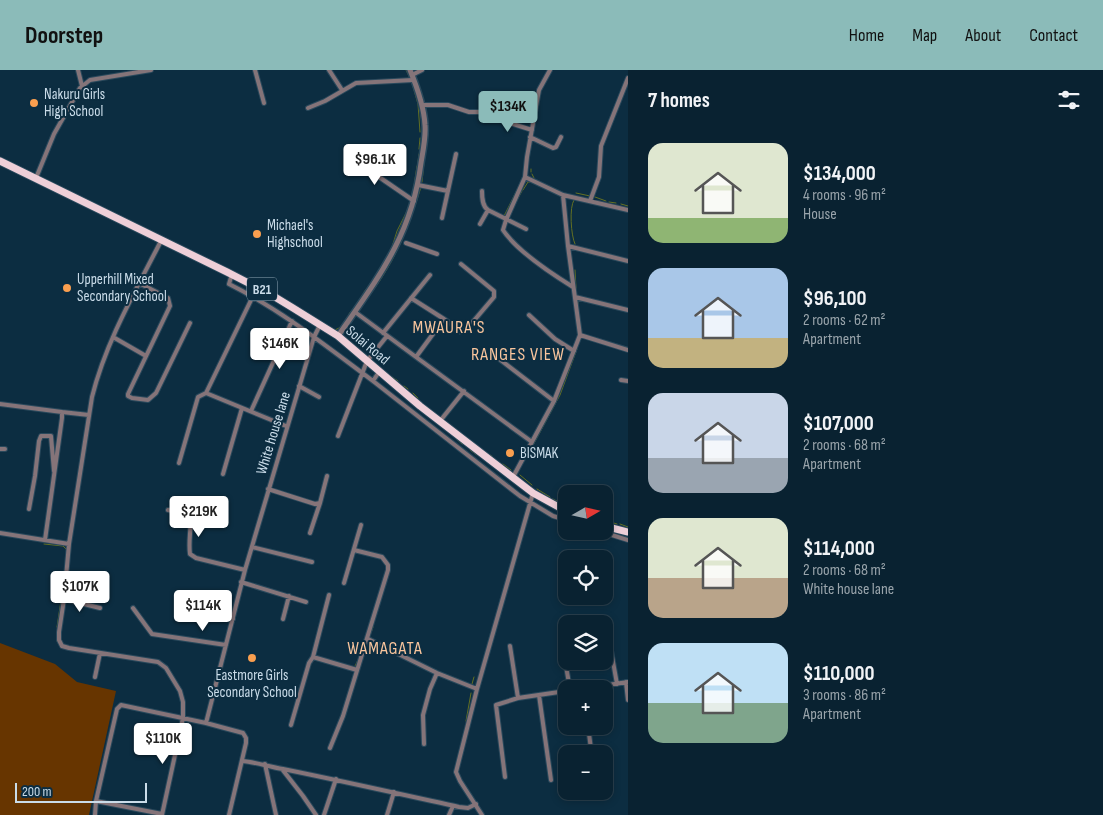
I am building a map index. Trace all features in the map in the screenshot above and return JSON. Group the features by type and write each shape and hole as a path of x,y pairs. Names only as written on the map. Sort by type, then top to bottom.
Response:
{"highway":[{"name":"Solai Road","path":"0,160 232,274 270,294 338,336 440,421 533,493 558,507"},
{"path":"613,528 628,532"}],"street":[{"path":"78,70 82,86"},
{"path":"36,179 54,134 82,86 90,80 151,70"},
{"path":"255,70 264,103"},
{"path":"328,70 342,90"},
{"path":"308,108 325,101 356,83 412,75 422,70"},
{"path":"550,70 538,90 525,177 506,220 504,230 530,257 573,287"},
{"path":"338,336 390,260 400,240 414,201 418,185 425,127 422,105 412,75"},
{"path":"590,201 599,177 601,146 628,78"},
{"path":"422,105 448,105 469,112 480,112 491,118 532,130"},
{"path":"530,137 553,148 556,147 561,137"},
{"path":"442,218 456,154"},
{"path":"347,155 414,201"},
{"path":"525,177 563,195 628,210"},
{"path":"418,185 448,191"},
{"path":"482,191 485,208 526,229"},
{"path":"513,476 554,401 580,335 563,195"},
{"path":"480,224 488,210"},
{"path":"96,801 162,814 183,718 182,696 163,664 62,646 59,640 69,544 98,374 113,337 162,239"},
{"path":"406,242 437,254"},
{"path":"568,246 628,261"},
{"path":"411,298 461,332 466,330 494,296 494,291 461,264"},
{"path":"232,274 229,284 254,296 292,321 362,372 515,493 558,518"},
{"path":"338,436 367,361 411,298 430,275"},
{"path":"139,283 168,298 170,306 128,396 148,400 156,393 190,324"},
{"path":"179,463 198,397 206,393 254,296"},
{"path":"575,297 628,310"},
{"path":"355,312 532,442"},
{"path":"529,315 555,340 574,351"},
{"path":"416,357 444,319"},
{"path":"251,411 292,321"},
{"name":"White house lane","path":"206,723 244,570 286,426 314,337 320,325"},
{"path":"580,335 628,350"},
{"path":"113,337 146,356"},
{"path":"498,358 554,401"},
{"path":"373,381 380,372"},
{"path":"620,380 628,381"},
{"path":"299,386 319,396"},
{"path":"440,421 464,391"},
{"path":"206,393 286,426"},
{"path":"0,404 90,415"},
{"path":"223,474 242,408"},
{"path":"45,540 62,412"},
{"path":"29,509 41,436 51,436 54,478"},
{"path":"310,533 328,476"},
{"path":"268,489 320,504"},
{"path":"482,815 456,772 477,689 533,493"},
{"path":"168,510 190,514 188,544 190,554 196,558 244,570"},
{"path":"344,583 361,525"},
{"path":"0,533 69,544"},
{"path":"613,535 628,540"},
{"path":"252,547 312,562"},
{"path":"330,748 343,716 368,639 388,565 382,557 354,550"},
{"path":"241,582 306,602"},
{"path":"291,726 309,663 313,657 328,595"},
{"path":"283,619 289,596"},
{"path":"64,599 100,608"},
{"path":"134,608 152,634 226,645"},
{"path":"194,612 232,619"},
{"path":"368,639 437,673 477,689"},
{"path":"510,646 518,698"},
{"path":"96,677 100,653"},
{"path":"313,657 357,670"},
{"path":"613,662 617,684"},
{"path":"424,744 423,715 430,689 437,673"},
{"path":"613,685 627,682 628,700"},
{"path":"505,777 496,705 518,698 558,692"},
{"path":"538,695 551,780"},
{"path":"95,815 96,801 117,708 121,705 243,733 246,743 229,815"},
{"path":"242,761 336,779 453,806 468,808 476,804"},
{"path":"265,764 276,815"},
{"path":"282,769 316,815"},
{"path":"324,815 336,779"},
{"path":"386,815 394,792"},
{"path":"450,815 453,806"}],"shaded area":[{"path":"0,643 55,664 77,682 116,691 89,815 0,815"}],"waterway":[{"path":"406,70 410,78"},
{"path":"412,83 418,104 420,132"},
{"path":"419,149 420,138"},
{"path":"422,182 425,153"},
{"path":"418,162 419,154"},
{"path":"413,193 417,166"},
{"path":"532,174 534,178"},
{"path":"523,190 528,182 530,182"},
{"path":"372,292 401,242 421,187"},
{"path":"504,216 518,188"},
{"path":"516,202 522,191"},
{"path":"576,193 590,196"},
{"path":"595,197 606,201"},
{"path":"574,200 571,209 571,222 575,244"},
{"path":"609,202 616,203"},
{"path":"621,204 628,206"},
{"path":"392,247 397,231 408,209"},
{"path":"575,270 576,288"},
{"path":"364,292 368,287"},
{"path":"354,308 360,299"},
{"path":"578,300 578,305"},
{"path":"349,314 352,310"},
{"path":"352,321 356,315"},
{"path":"335,330 341,327 348,317"},
{"path":"531,449 560,395 577,349"},
{"path":"389,375 398,381"},
{"path":"404,386 408,389"},
{"path":"413,393 418,398"},
{"path":"450,433 462,444"},
{"path":"470,450 477,455"},
{"path":"488,454 492,456"},
{"path":"503,464 511,470"},
{"path":"520,475 532,485"},
{"path":"537,489 550,497"},
{"path":"553,499 558,502"},
{"path":"613,523 617,524"},
{"path":"620,524 628,527"},
{"path":"44,544 63,546 67,550"},
{"path":"62,592 64,575"},
{"path":"57,627 62,594"},
{"path":"371,633 373,627"},
{"path":"354,668 358,660"},
{"path":"472,684 474,677"},
{"path":"466,721 471,693"}],"place":[{"name":"Nakuru Girls High School","path":"34,103"},
{"name":"Michael's Highschool","path":"257,234"},
{"name":"Upperhill Mixed Secondary School","path":"67,288"},
{"name":"BISMAK","path":"510,453"},
{"name":"Eastmore Girls Secondary School","path":"252,658"}],"district":[{"name":"MWAURA'S","path":"449,327"},
{"name":"RANGES VIEW","path":"518,354"},
{"name":"WAMAGATA","path":"385,648"}]}
